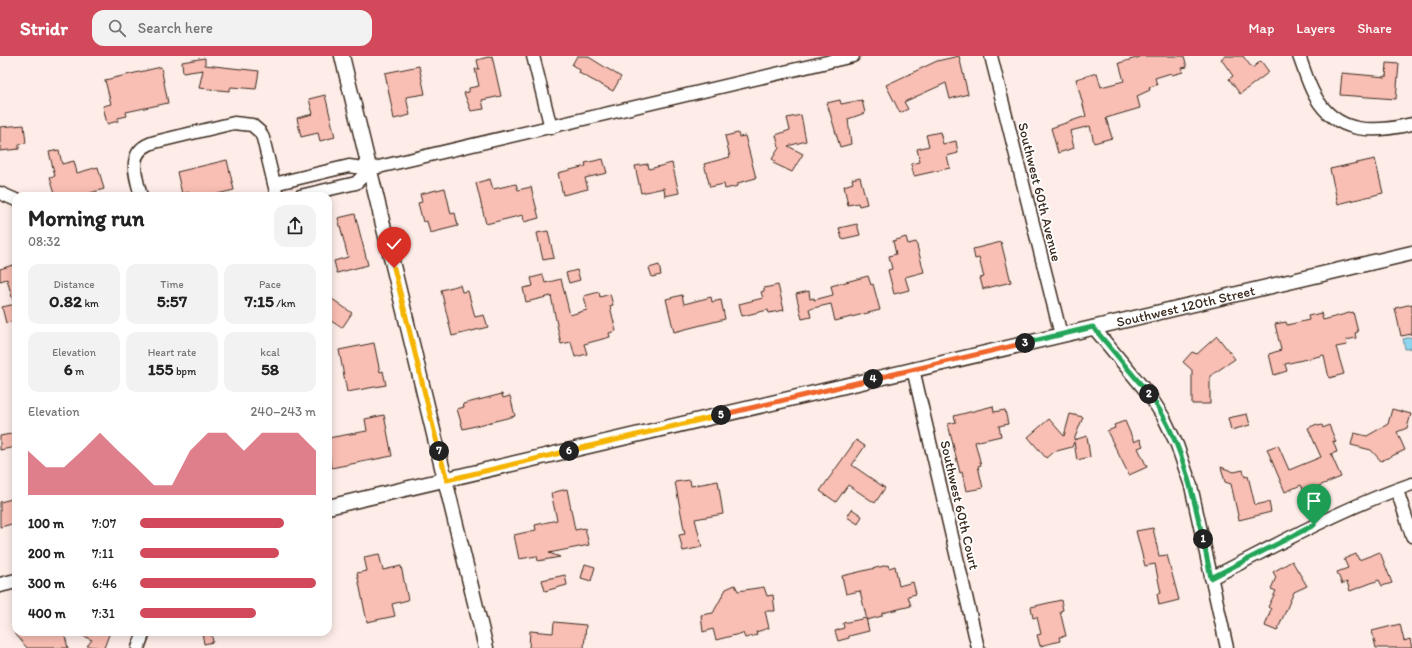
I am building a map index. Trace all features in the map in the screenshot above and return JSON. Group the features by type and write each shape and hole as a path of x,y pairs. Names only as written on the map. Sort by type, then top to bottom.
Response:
{"street":[{"path":"342,56 447,480 486,648"},
{"path":"533,56 551,128"},
{"path":"274,184 349,166 370,169 551,128 854,56"},
{"name":"Southwest 60th Avenue","path":"991,56 1061,335"},
{"path":"1299,56 1315,96 1326,111 1344,124 1367,130 1380,130 1412,124"},
{"path":"140,192 135,164 139,150 144,146 155,142 241,123 252,125 260,132 263,138 276,192"},
{"path":"317,192 356,183 370,169"},
{"path":"0,193 12,198"},
{"name":"Southwest 120th Street","path":"332,506 1412,253"},
{"path":"1093,327 1150,396 1170,430 1191,486 1227,648"},
{"name":"Southwest 60th Court","path":"913,369 978,648"},
{"path":"1211,578 1314,525 1412,484"},
{"path":"1397,490 1412,536"},
{"path":"0,585 12,582"},
{"path":"138,648 142,636"}],"water":[{"path":"1412,337 1412,348 1405,349 1403,339"}],"building":[{"path":"492,56 501,96 482,100 484,109 471,111 464,93 469,92 469,88 479,86 475,69 479,69 477,60"},
{"path":"577,56 587,56 621,77 613,91 579,73 580,70 572,65"},
{"path":"959,56 968,94 950,99 946,83 904,102 908,109 900,113 886,85 937,61"},
{"path":"1140,56 1184,56 1187,67 1182,68 1183,72 1172,75 1171,73 1155,78 1157,85 1149,87 1150,90 1137,96 1140,108 1106,118 1112,138 1094,143 1090,126 1070,131 1074,148 1058,153 1051,128 1086,116 1076,79 1097,73 1101,87 1124,81 1119,63"},
{"path":"1225,56 1243,56 1252,68 1261,61 1269,72 1240,94 1229,79 1233,76 1221,59"},
{"path":"205,58 205,65 259,71 256,89 231,87 229,91 199,88 203,70 183,73 182,62"},
{"path":"1387,63 1399,64 1396,99 1340,95 1342,73 1386,77"},
{"path":"419,66 425,94 406,97 410,115 394,119 385,73"},
{"path":"161,67 168,103 126,112 127,116 118,118 118,121 107,124 103,106 111,104 105,80"},
{"path":"325,95 335,137 320,141 318,133 301,137 297,118 313,114 309,99"},
{"path":"840,100 841,104 862,100 865,113 848,119 851,144 840,147 827,103"},
{"path":"801,115 806,141 788,146 803,154 792,172 773,163 775,161 772,159 779,148 776,135 790,130 787,118"},
{"path":"24,125 26,143 19,144 19,149 0,151 0,127"},
{"path":"940,132 943,144 956,141 958,153 947,156 950,168 914,176 911,164 920,162 917,149 929,146 926,135"},
{"path":"738,133 739,137 745,136 756,178 738,183 738,186 725,189 724,184 710,187 704,164 730,157 725,136"},
{"path":"59,150 62,164 74,161 77,173 98,167 104,189 94,192 55,192 50,177 55,176 49,152"},
{"path":"603,159 607,173 585,178 588,189 563,195 558,173 586,166 585,163"},
{"path":"1375,159 1383,193 1338,204 1330,169"},
{"path":"227,160 234,190 226,192 182,192 177,172"},
{"path":"672,163 679,193 665,196 664,188 641,193 635,166 648,164 649,169"},
{"path":"860,177 867,204 859,206 858,203 848,205 844,186 853,183 852,179"},
{"path":"490,179 493,189 516,184 518,190 531,187 539,218 524,222 523,215 486,224 476,183"},
{"path":"445,188 451,214 455,213 458,226 430,233 427,221 423,222 418,203 422,202 420,194"},
{"path":"355,214 368,265 337,273 334,261 348,257 338,218"},
{"path":"857,224 860,235 842,239 839,228"},
{"path":"548,231 554,258 543,260 537,233"},
{"path":"906,237 908,244 916,242 924,272 905,277 909,290 894,294 888,270 892,269 889,256 896,254 893,241"},
{"path":"1001,242 1011,282 983,289 980,278 984,277 979,258 975,259 973,249"},
{"path":"12,265 12,297 7,279 0,281 0,269"},
{"path":"659,265 661,275 652,277 649,268"},
{"path":"577,270 580,280 569,283 566,273"},
{"path":"543,275 545,283 561,279 570,315 587,310 584,296 599,292 600,297 610,294 613,305 610,306 616,331 609,333 610,337 584,344 587,354 575,357 571,342 561,344 551,296 526,302 523,288 533,286 531,278"},
{"path":"868,276 871,285 873,284 880,310 835,321 831,304 809,309 811,317 802,319 796,294 809,291 810,299 814,298 814,300 833,295 831,286"},
{"path":"460,285 462,292 468,291 475,317 484,315 488,327 452,336 441,290"},
{"path":"778,285 784,310 769,313 768,310 742,316 739,304 763,298 761,292 764,291 764,288"},
{"path":"682,295 684,304 711,297 712,302 721,300 725,319 674,332 666,299"},
{"path":"332,299 352,313 342,328 332,322"},
{"path":"1412,304 1412,334 1401,336 1395,308"},
{"path":"12,305 12,322 6,323 2,307"},
{"path":"1353,312 1358,332 1355,333 1356,338 1346,340 1347,345 1336,347 1344,374 1329,378 1324,355 1285,364 1287,371 1274,375 1269,354 1281,350 1275,324 1286,322 1287,325 1309,320 1308,316 1321,313 1323,320"},
{"path":"1217,336 1235,359 1210,376 1210,404 1192,404 1192,370 1183,362 1192,352 1197,354"},
{"path":"374,343 380,372 383,371 386,385 347,392 339,350"},
{"path":"502,394 503,398 510,396 515,416 463,429 457,409 464,407 463,404"},
{"path":"993,406 994,412 1005,410 1008,424 999,426 1001,436 975,442 981,465 978,466 983,488 966,491 948,424 956,422 954,416"},
{"path":"1392,409 1411,414 1407,428 1397,432 1405,450 1381,461 1371,450 1351,445 1354,433 1367,436 1388,424"},
{"path":"1070,414 1083,417 1074,440 1087,436 1090,457 1077,460 1074,442 1072,447 1053,452 1046,458 1028,437 1049,419 1064,436"},
{"path":"1247,414 1250,425 1231,430 1228,418"},
{"path":"384,415 392,456 332,468 332,437 367,431 365,419"},
{"path":"1125,421 1134,442 1140,439 1143,446 1138,448 1147,467 1129,475 1107,431 1115,428 1114,425"},
{"path":"1317,424 1318,426 1322,425 1323,428 1329,425 1336,442 1333,441 1337,452 1331,454 1341,477 1304,492 1301,485 1285,492 1267,449 1278,445 1289,470 1321,457 1308,428"},
{"path":"12,434 12,448 0,450 0,436"},
{"path":"856,440 865,446 852,465 885,488 875,503 848,485 836,502 820,491"},
{"path":"1221,467 1234,472 1243,470 1245,477 1248,476 1255,505 1269,502 1271,512 1239,520 1231,484 1225,482"},
{"path":"690,480 691,486 718,481 723,514 695,519 702,547 683,551 679,535 685,534 675,482"},
{"path":"567,489 575,530 585,528 589,545 549,553 560,557 538,561 537,556 519,559 514,535 536,530 535,525 557,520 551,493"},
{"path":"12,499 12,524 0,527 0,502"},
{"path":"852,509 862,516 858,524 847,517"},
{"path":"1153,528 1159,556 1167,555 1179,600 1159,605 1157,594 1161,593 1155,564 1145,566 1136,531"},
{"path":"1380,552 1392,583 1382,586 1379,580 1350,591 1347,582 1342,584 1337,572 1348,568 1344,559 1356,554 1359,560"},
{"path":"379,554 383,570 401,566 408,600 392,604 395,616 367,622 357,573 367,571 364,557"},
{"path":"1292,561 1307,586 1294,592 1277,631 1265,626 1271,609 1268,607 1276,591 1271,589 1276,577 1273,572"},
{"path":"585,564 595,567 591,581 581,578"},
{"path":"888,565 889,568 895,566 899,586 913,582 916,594 908,596 911,606 882,613 882,616 867,620 860,591 846,594 842,576"},
{"path":"565,575 567,585 545,591 542,580"},
{"path":"735,585 738,591 764,587 767,596 773,595 775,611 765,611 769,628 756,632 757,635 745,638 743,633 716,640 713,629 703,632 701,615 713,613 726,589"},
{"path":"1061,600 1063,610 1060,611 1066,636 1059,637 1060,641 1040,646 1037,635 1041,634 1037,617 1033,618 1031,607"},
{"path":"866,618 869,631 849,636 849,638 838,641 835,631 844,628 843,623"},
{"path":"554,622 586,625 584,648 529,648 530,631 553,633"},
{"path":"1400,624 1404,641 1410,639 1412,648 1376,648 1372,631"},
{"path":"17,636 65,636 68,648 27,648"},
{"path":"83,636 108,636 104,648 87,646 92,640"},
{"path":"203,636 212,636 213,642 204,644"}],"route":[{"path":"394,268 447,480 1093,327 1150,396 1158,407 1170,430 1191,486 1211,578 1314,525"}]}
